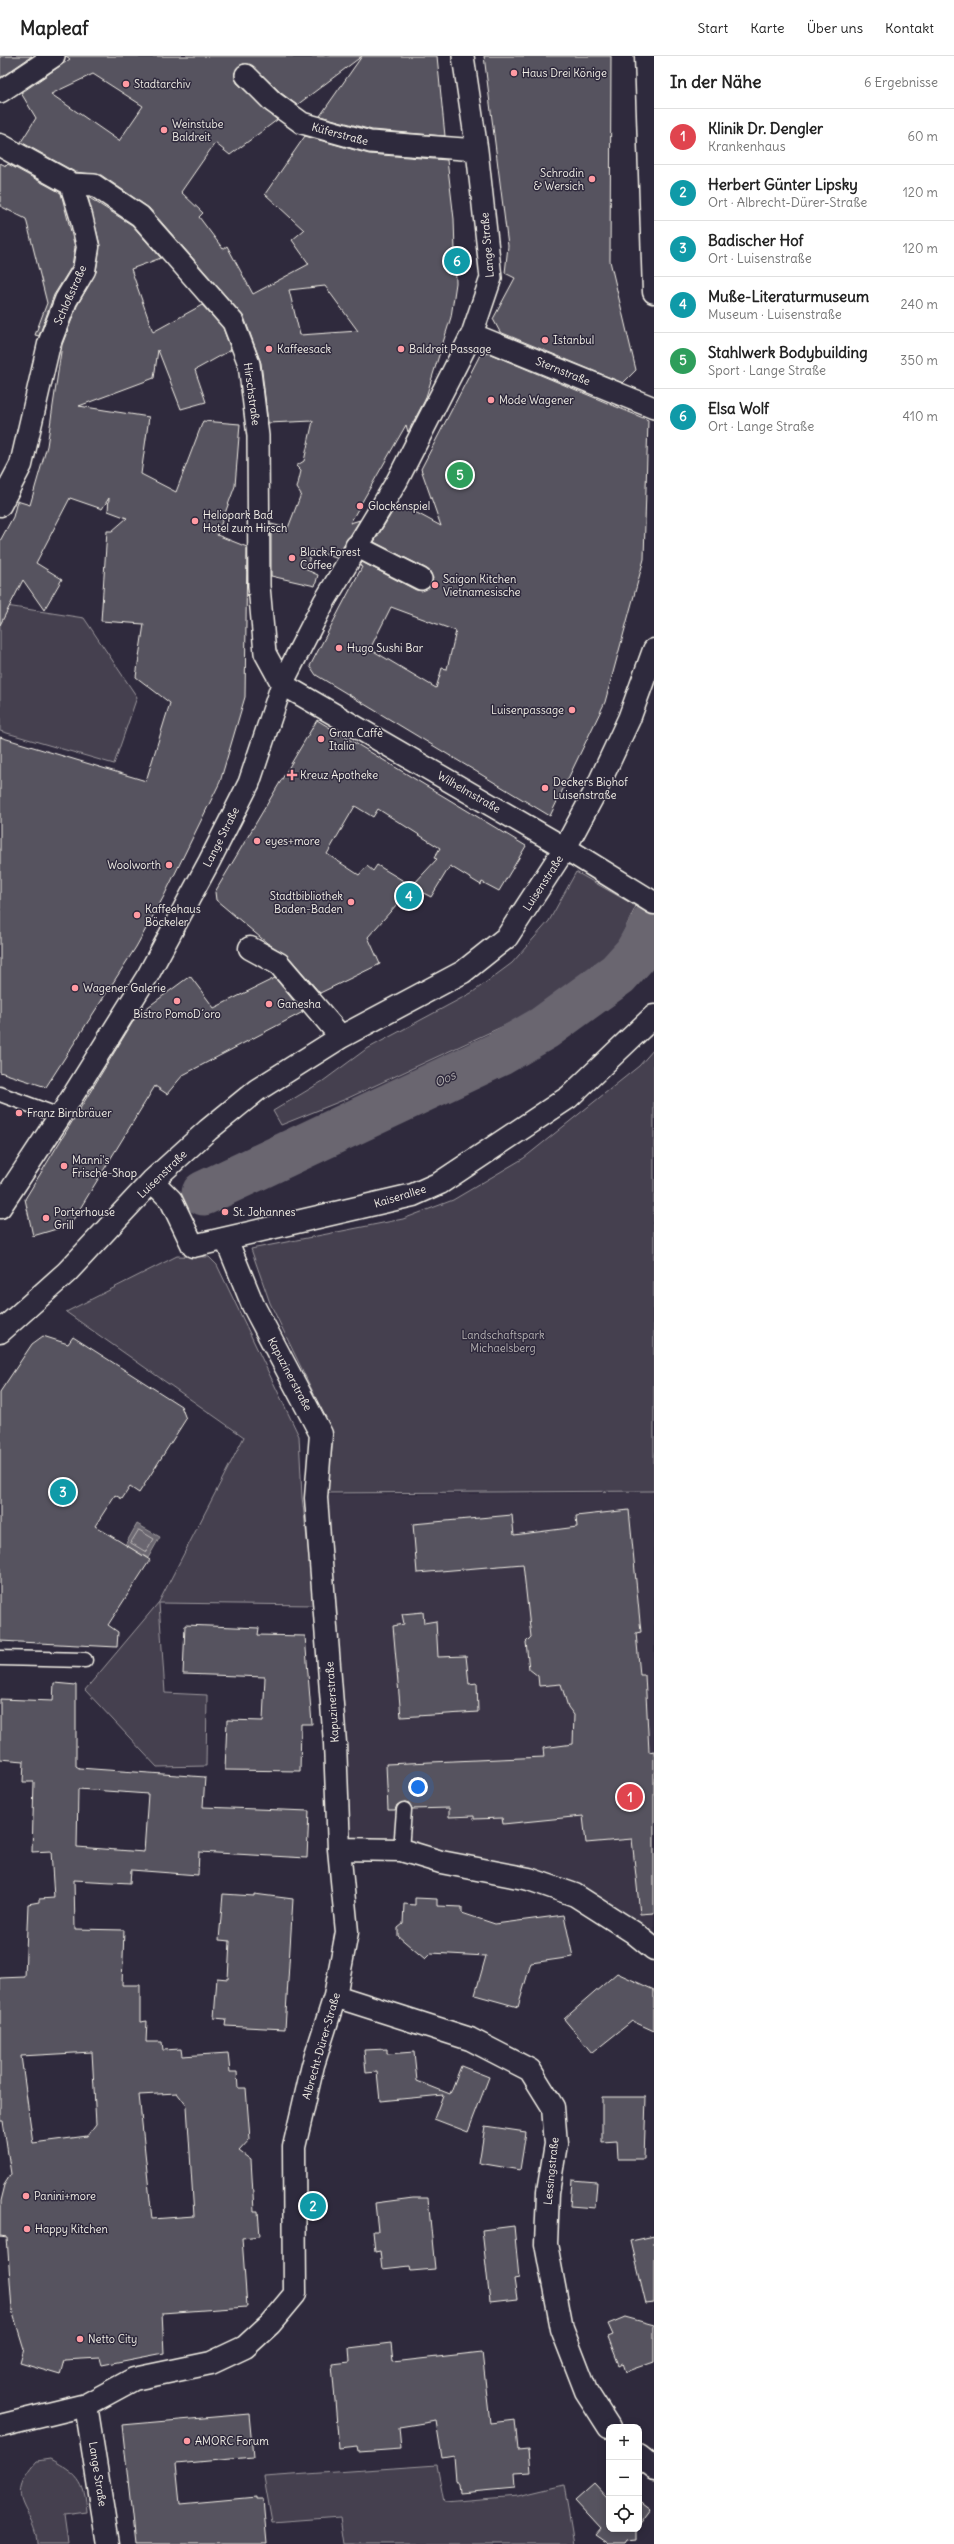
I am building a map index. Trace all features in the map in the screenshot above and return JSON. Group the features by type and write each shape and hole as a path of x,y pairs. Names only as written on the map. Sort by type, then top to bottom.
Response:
{"street":[{"path":"0,92 54,56"},
{"name":"Lange Straße","path":"0,1207 60,1116 148,975 209,862 249,783 282,684 324,602 356,546 397,481 472,334 491,278 477,150 463,56"},
{"path":"646,56 654,292"},
{"name":"Küferstraße","path":"246,75 272,102 302,124 370,142 477,150"},
{"path":"0,145 72,191"},
{"name":"Hirschstraße","path":"72,191 94,185 140,216 233,322 249,364 258,436 259,586 265,653 282,684"},
{"name":"Schloßstraße","path":"0,505 21,465 49,344 66,300 84,270 88,247 81,216 72,191"},
{"name":"Sternstraße","path":"472,334 654,408"},
{"path":"356,546 421,579"},
{"name":"Luisenstraße","path":"0,1332 67,1272 152,1181 208,1130 258,1090 341,1036 463,972 507,937 565,848 594,794 629,719 654,650"},
{"name":"Wilhelmstraße","path":"282,684 565,848 649,900"},
{"path":"250,948 279,964 341,1036"},
{"name":"Kaiserallee","path":"152,1181 171,1200 193,1246 413,1195 440,1183 569,1097 654,1016"},
{"name":"Kapuzinerstraße","path":"226,1239 253,1305 321,1434 316,1498 341,1742 339,1849"},
{"path":"339,1849 401,1850 441,1862 529,1879 575,1895 633,1932 654,1949"},
{"name":"Albrecht-Dürer-Straße","path":"0,2426 86,2405 134,2379 211,2363 245,2347 270,2324 295,2294 294,2147 313,2065 335,1996 347,1932 339,1849"},
{"name":"Lessingstraße","path":"335,1996 470,2039 530,2070 553,2107 556,2144 548,2192 546,2244 562,2329 586,2391 607,2424"},
{"name":"Lange Straße","path":"86,2405 108,2544"},
{"path":"642,2458 654,2468"}],"lane":[{"path":"0,1094 60,1116"},
{"path":"0,1658 85,1660"},
{"path":"401,1850 404,1810"}],"shaded area":[{"path":"654,1492 654,1943 571,1886 504,1861 339,1849 315,1605 327,1495"}],"green space":[{"path":"0,605 84,618 137,697 114,764 0,731"},
{"path":"576,872 636,906 615,950 538,1010 346,1099 281,1125 273,1111 323,1081 365,1050 473,992 512,963 549,921"},
{"name":"Landschaftspark Michaelsberg","path":"654,1049 654,1491 327,1493 333,1440 326,1419 270,1303 251,1249 403,1219 453,1200 524,1158 639,1066"},
{"path":"177,1256 209,1257 217,1265 299,1436 302,1497 315,1605 159,1603 165,1693 207,1695 206,1766 157,1767 85,1690 159,1602 244,1437 66,1312"},
{"path":"50,2459 73,2474 82,2486 86,2501 87,2512 64,2515 68,2544 37,2544 35,2531 20,2496 21,2486 26,2475 37,2461"},
{"path":"437,2465 444,2502 518,2496 564,2485 574,2544 344,2544 340,2517 272,2522 264,2477"}],"water":[{"path":"137,1524 160,1537 148,1558 125,1545"}],"building":[{"path":"0,56 32,56 0,78"},
{"path":"66,56 362,56 297,105 281,93 254,67 243,64 235,72 237,83 277,120 230,155 215,143 181,192 203,213 199,217 223,249 227,246 253,294 309,264 292,240 304,230 265,194 305,136 369,154 447,160 454,219 456,283 451,317 425,400 408,432 406,425 350,523 360,520 336,558 311,550 307,570 318,575 315,586 271,576 271,524 288,528 301,494 297,488 301,471 296,466 304,461 313,421 268,423 261,363 244,317 149,208 101,175 75,172 21,142 36,118 21,93 70,59","holes":["93,74 143,106 119,141 51,94","325,286 358,331 300,335 289,290"]},
{"path":"362,56 437,56 445,136 372,130 320,116"},
{"path":"484,56 611,56 610,261 636,370 623,383 500,332 493,319 515,278 505,273 508,246"},
{"path":"0,163 6,166 8,164 61,193 75,247 72,266 54,295 39,336 35,335 47,303 26,219 0,206"},
{"path":"88,197 132,225 161,258 131,269 153,332 202,305 223,328 231,350 195,370 206,402 181,409 158,350 154,378 79,406 149,417 141,474 176,492 203,421 240,424 235,486 217,535 247,547 245,697 220,782 164,896 136,947 46,1087 0,1072 0,737 146,781 170,703 136,677 144,624 101,621 107,531 112,531 127,518 108,511 109,498 102,509 70,498 36,563 62,579 44,610 23,580 0,625 0,541 13,517 17,501 30,505 47,446 62,345 77,306 96,272 100,245"},
{"path":"488,353 648,420 644,559 605,702 550,816 316,675 310,666 362,567 360,566 362,562 416,590 422,591 431,585 433,578 427,569 374,542 394,509 404,506 441,526 421,469 480,355","holes":["391,607 456,631 447,669 442,668 436,688 370,649"]},
{"path":"317,720 526,846 499,891 482,882 481,885 450,866 431,897 412,887 368,937 380,964 320,993 288,956 267,943 216,900 215,892","holes":["355,806 373,817 378,809 440,848 434,858 437,859 412,886 377,865 373,871 367,866 359,875 327,854"]},
{"path":"190,976 214,1008 275,978 303,1012 183,1075 167,1094 155,1086 70,1225 33,1236 25,1199 137,1015"},
{"path":"43,1336 68,1344 73,1337 181,1406 186,1419 139,1493 130,1487 122,1499 115,1495 95,1526 150,1560 108,1625 118,1632 117,1647 0,1641 0,1392 32,1344"},
{"path":"629,1510 641,1632 636,1633 640,1675 645,1675 649,1752 654,1751 654,1913 640,1914 632,1839 586,1843 583,1816 503,1824 502,1818 474,1819 474,1816 449,1817 449,1808 412,1809 409,1803 405,1802 397,1805 395,1810 388,1810 386,1764 544,1757 543,1748 573,1744 574,1715 568,1707 561,1684 539,1686 538,1676 529,1669 526,1642 531,1637 523,1564 417,1573 413,1524 512,1515 514,1535 577,1527 576,1516"},
{"path":"423,1612 424,1623 436,1621 438,1657 466,1656 469,1684 477,1683 478,1712 401,1717 393,1626 404,1624 402,1614"},
{"path":"185,1625 259,1628 258,1635 305,1636 312,1724 301,1724 300,1771 225,1770 227,1720 263,1721 265,1677 183,1674"},
{"path":"54,1683 76,1685 76,1766 79,1768 205,1777 203,1807 309,1811 307,1858 199,1852 198,1875 131,1870 130,1883 74,1880 75,1929 124,1930 122,1985 140,1985 140,2022 147,2021 146,2042 162,2042 163,2050 181,2049 182,2056 228,2053 230,2072 237,2072 238,2088 246,2088 250,2139 239,2151 251,2160 254,2211 258,2211 260,2236 242,2238 247,2307 162,2313 164,2353 102,2365 100,2358 64,2360 60,2375 20,2363 24,2349 12,2310 7,2237 0,2236 0,2201 4,2185 11,2174 3,2121 0,2121 0,1978 25,1977 28,1904 39,1902 39,1899 54,1898 51,1851 32,1852 34,1782 23,1782 24,1761 0,1759 0,1699 53,1701","holes":["78,1789 148,1794 144,1852 77,1847","92,2052 96,2124 87,2136 33,2143 21,2056","177,2093 187,2106 194,2216 152,2219 139,2095"]},
{"path":"223,1894 254,1896 254,1894 293,1899 285,2029 225,2026 226,2019 214,2018 217,1978 228,1979 230,1941 219,1940"},
{"path":"415,1898 437,1899 437,1906 462,1907 462,1913 495,1924 564,1915 573,1957 531,1963 518,2007 475,1995 486,1956 431,1953 425,1959 398,1936 398,1928 403,1924 404,1904 415,1905"},
{"path":"617,1973 654,1990 654,2031 632,2021 592,2053 564,2019"},
{"path":"387,2049 387,2054 414,2052 417,2081 450,2094 461,2066 489,2077 468,2132 434,2119 443,2095 380,2101 377,2072 366,2073 364,2050"},
{"path":"602,2097 646,2097 644,2159 618,2159 617,2141 602,2142"},
{"path":"485,2126 526,2132 520,2170 479,2163"},
{"path":"572,2180 597,2182 595,2208 570,2206"},
{"path":"413,2198 428,2198 435,2269 411,2271 410,2266 382,2269 380,2251 375,2252 373,2231 378,2231 375,2203"},
{"path":"514,2226 519,2278 514,2279 517,2299 490,2302 482,2230"},
{"path":"654,2236 654,2303 646,2304 631,2241"},
{"path":"625,2317 654,2325 654,2362 626,2372 623,2363 619,2365 608,2337 613,2335 608,2324"},
{"path":"391,2343 393,2362 482,2352 490,2423 515,2420 518,2450 528,2449 530,2472 514,2473 515,2488 460,2493 459,2485 456,2481 454,2456 442,2458 436,2421 399,2427 401,2449 359,2452 358,2447 339,2449 332,2364 350,2362 349,2348"},
{"path":"249,2414 253,2457 176,2464 180,2504 256,2497 256,2499 263,2499 267,2544 135,2544 122,2425"},
{"path":"594,2484 606,2497 606,2532 636,2532 636,2540 627,2541 625,2544 609,2544 596,2535 601,2529 575,2501"},
{"path":"642,2502 651,2509 642,2521"}],"waterway":[{"name":"Oos","path":"204,1193 499,1054 544,1028 618,974 636,954 654,922"}],"place":[{"name":"Haus Drei Könige","path":"514,73"},
{"name":"Stadtarchiv","path":"126,84"},
{"name":"Weinstube Baldreit","path":"164,130"},
{"name":"Schrodin & Wersich","path":"592,179"},
{"name":"Elsa Wolf","path":"457,261"},
{"name":"Istanbul","path":"545,340"},
{"name":"Kaffeesack","path":"269,349"},
{"name":"Baldreit Passage","path":"401,349"},
{"name":"Mode Wagener","path":"491,400"},
{"name":"Stahlwerk Bodybuilding","path":"460,475"},
{"name":"Glockenspiel","path":"360,506"},
{"name":"Heliopark Bad Hotel zum Hirsch","path":"195,521"},
{"name":"Black Forest Coffee","path":"292,558"},
{"name":"Saigon Kitchen Vietnamesische","path":"435,585"},
{"name":"Hugo Sushi Bar","path":"339,648"},
{"name":"Luisenpassage","path":"572,710"},
{"name":"Gran Caffè Italia","path":"321,739"},
{"name":"Kreuz Apotheke","path":"292,775"},
{"name":"Deckers Biohof Luisenstraße","path":"545,788"},
{"name":"eyes+more","path":"257,841"},
{"name":"Woolworth","path":"169,865"},
{"name":"Muße-Literaturmuseum","path":"409,896"},
{"name":"Stadtbibliothek Baden-Baden","path":"351,902"},
{"name":"Kaffeehaus Böckeler","path":"137,915"},
{"name":"Wagener Galerie","path":"75,988"},
{"name":"Bistro PomoD´oro","path":"177,1001"},
{"name":"Ganesha","path":"269,1004"},
{"name":"Franz Birnbräuer","path":"19,1113"},
{"name":"Manni's Frische-Shop","path":"64,1166"},
{"name":"St. Johannes","path":"225,1212"},
{"name":"Porterhouse Grill","path":"46,1218"},
{"name":"Badischer Hof","path":"63,1492"},
{"name":"Klinik Dr. Dengler","path":"630,1797"},
{"name":"Panini+more","path":"26,2196"},
{"name":"Herbert Günter Lipsky","path":"313,2206"},
{"name":"Happy Kitchen","path":"27,2229"},
{"name":"Netto City","path":"80,2339"},
{"name":"AMORC Forum","path":"187,2441"}]}
